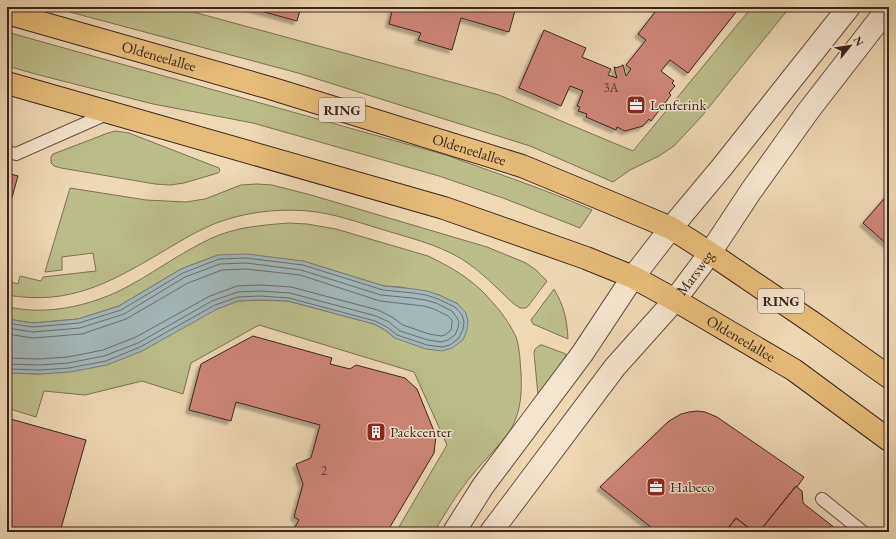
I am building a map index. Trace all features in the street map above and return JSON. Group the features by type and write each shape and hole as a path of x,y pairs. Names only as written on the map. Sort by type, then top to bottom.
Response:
{"main road":[{"name":"Oldeneelallee","path":"7,13 270,88 522,166 671,228 816,325 889,377"},
{"name":"Oldeneelallee","path":"7,82 109,113 444,208 576,254 633,278 675,300 794,370 889,440"}],"street":[{"path":"454,532 483,486 582,354 633,278 671,228 722,167 849,7"},
{"name":"Marsweg","path":"491,532 615,367 675,300 710,253 809,110 889,7"}],"lane":[{"path":"7,152 16,154 109,113"},
{"path":"822,499 863,532"}],"green space":[{"path":"51,7 175,7 499,95 633,151 752,7 790,7 701,117 674,146 659,156 630,170 613,182 530,146 298,73"},
{"path":"7,32 446,155 538,188 592,210 580,228 503,198 439,176 253,123 153,104 7,66"},
{"path":"115,131 129,133 219,168 220,171 218,173 184,183 170,185 155,184 61,168 54,166 51,163 51,157 53,154"},
{"path":"241,185 272,185 311,195 487,247 526,263 547,281 526,308 520,308 475,268 442,249 337,216 308,211 283,210 244,215 219,222 190,236 125,273 89,289 51,297 30,298 7,295 7,281 18,284 20,276 41,281 43,277 96,271 93,253 62,257 62,270 45,272 70,188 146,200 186,202 205,199"},
{"path":"289,223 307,224 336,229 428,256 436,260 459,273 480,289 500,311 516,337 520,355 521,387 519,407 515,421 504,439 462,488 434,532 396,532 447,445 414,372 259,325 191,363 183,394 142,381 85,395 44,391 36,417 7,408 7,373 40,374 238,301 288,301 374,324 395,338 458,304 439,295 401,287 384,286 303,261 218,255 181,269 119,306 78,319 33,323 7,319 7,307 46,310 73,307 109,296 129,286 200,244 221,234 250,227"},
{"path":"554,289 564,313 568,339 533,324 531,320"},
{"path":"540,345 566,354 565,358 538,395 534,353 535,349"}],"water":[{"path":"247,254 303,261 384,286 427,291 439,295 458,304 466,313 468,321 467,330 463,340 452,348 442,351 426,349 395,338 374,324 288,301 238,301 217,309 142,351 107,365 70,372 40,374 7,373 7,319 33,323 78,319 119,306 181,269 218,255"}],"building":[{"path":"246,7 301,7 297,21"},
{"path":"393,7 516,7 509,32 461,18 452,50 418,40 421,33 389,24"},
{"path":"659,7 740,7 688,73 670,60 661,71 674,81 672,83 675,86 669,93 671,95 651,121 649,119 643,126 625,131 617,127 616,130 586,117 587,114 578,111 580,107 577,106 583,91 570,86 561,106 519,88 544,30 586,48 582,57 611,69 608,75 617,78 614,67 623,65 626,76 631,69 626,65 646,40 638,34"},
{"path":"7,173 18,176 7,215"},
{"path":"889,193 889,246 863,223"},
{"name":"Packcenter","path":"253,336 332,358 330,364 350,369 356,365 405,378 417,389 436,436 434,453 387,532 292,532 299,520 294,517 303,484 296,464 311,458 320,425 236,402 231,421 189,410 201,364"},
{"path":"697,411 705,412 717,417 804,477 759,532 754,532 736,518 725,532 657,532 600,487 669,421 681,414"},
{"path":"7,418 86,440 60,532 7,532"},
{"path":"796,486 802,491 803,503 840,532 759,532"},
{"path":"736,518 754,532 725,532"}],"place":[{"name":"Lenferink","path":"636,105"},
{"name":"Packcenter","path":"376,432"},
{"name":"Habeco","path":"656,487"}]}
